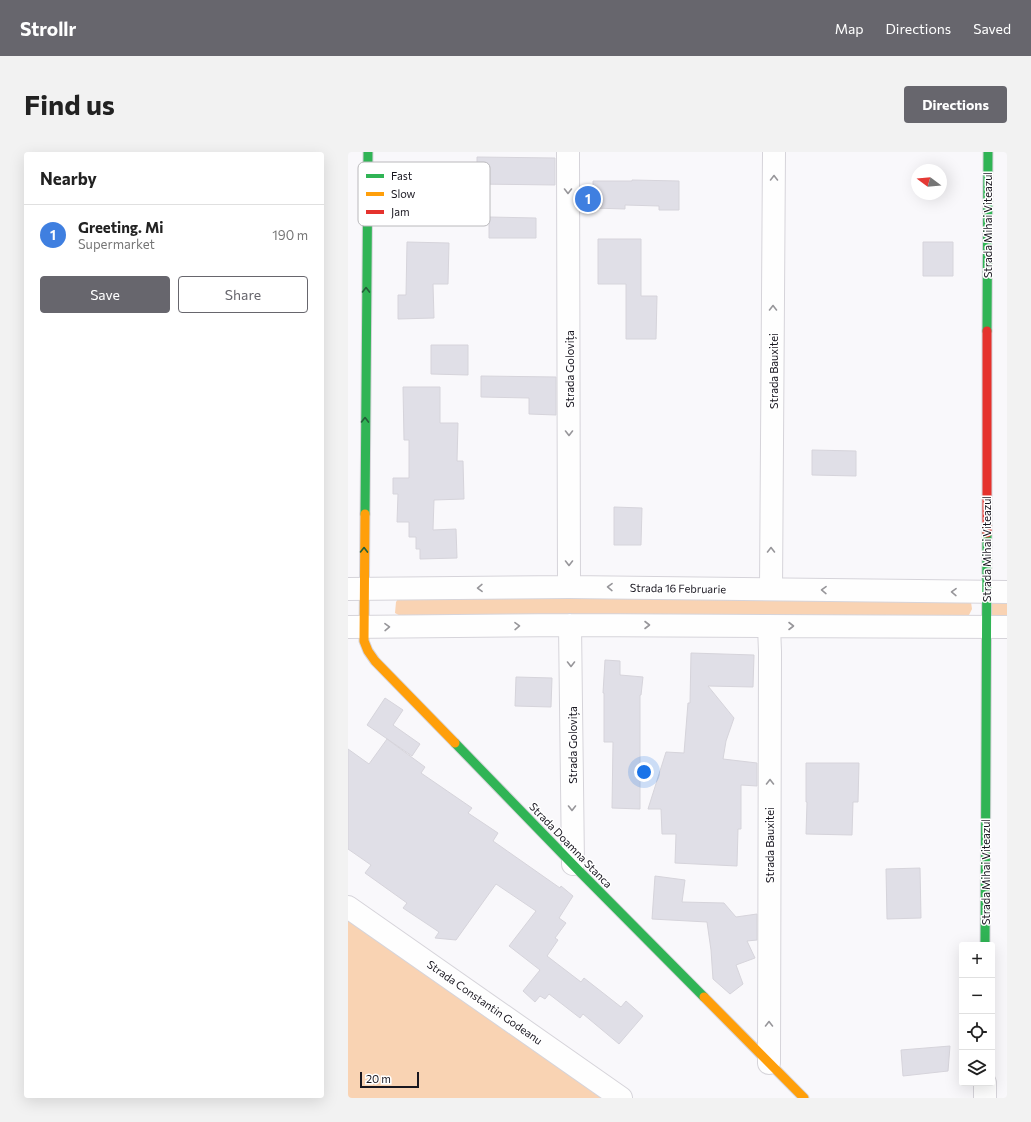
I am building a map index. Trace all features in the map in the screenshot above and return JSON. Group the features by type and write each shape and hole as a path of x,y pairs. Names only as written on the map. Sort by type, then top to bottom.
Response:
{"street":[{"name":"Strada Doamna Stanca","path":"368,152 368,162"},
{"name":"Strada Golovița","path":"568,152 569,587"},
{"name":"Strada Bauxitei","path":"771,589 774,152"},
{"name":"Strada Mihai Viteazul","path":"985,942 997,592 988,152"},
{"name":"Strada Doamna Stanca","path":"366,226 356,627 368,651 374,661 804,1098"},
{"name":"Strada 16 Februarie","path":"356,589 569,587 997,592"},
{"name":"Strada Golovița","path":"570,625 573,864"},
{"path":"356,627 570,625 996,627"},
{"name":"Strada Bauxitei","path":"769,626 769,1063"},
{"name":"Strada Constantin Godeanu","path":"348,907 621,1098"},
{"path":"985,1086 985,1098"}],"shaded area":[{"path":"400,596 971,602 972,609 968,617 406,619 395,613 396,602"},
{"path":"1007,598 1007,623 995,622 986,599"},
{"path":"348,920 602,1098 348,1098"}],"building":[{"path":"477,157 555,158 555,185 490,184 490,162 477,162"},
{"path":"593,181 679,181 679,210 659,210 659,206 625,205 625,209 593,208"},
{"path":"490,217 536,218 536,238 489,238"},
{"path":"598,239 641,239 641,296 657,296 656,339 626,339 626,284 598,284"},
{"path":"407,242 449,243 448,284 433,284 434,318 398,319 398,295 406,295"},
{"path":"923,242 953,242 953,276 923,276"},
{"path":"431,345 468,345 468,375 431,374"},
{"path":"481,376 556,377 556,415 529,414 529,398 481,397"},
{"path":"403,387 440,387 440,423 458,423 457,461 463,461 464,499 434,500 433,530 456,529 457,558 420,559 420,549 416,549 416,537 409,537 409,522 397,522 398,494 393,494 393,478 409,478 409,440 404,440"},
{"path":"812,450 856,451 856,476 812,475"},
{"path":"614,507 642,508 641,545 614,545"},
{"path":"691,653 754,655 753,687 708,686 734,718 726,741 723,759 757,763 757,786 741,785 741,829 738,829 737,866 675,863 676,834 662,834 661,809 648,809 666,752 684,753 688,703 690,703"},
{"path":"605,660 620,661 620,675 643,677 640,695 640,809 612,808 613,742 604,742 603,693"},
{"path":"516,677 552,678 551,707 515,706"},
{"path":"385,698 403,710 393,725 420,744 412,756 367,725"},
{"path":"387,739 425,767 421,773 472,808 468,813 498,833 493,841 560,888 561,886 573,896 559,918 566,923 555,938 558,940 547,956 581,982 584,978 621,1007 626,1001 643,1016 619,1044 583,1014 580,1018 549,994 545,999 540,996 535,1002 523,991 540,970 509,946 536,911 496,884 456,940 435,938 439,932 403,908 407,903 365,873 371,865 348,849 348,749 369,764"},
{"path":"806,763 859,763 858,802 853,802 852,835 806,834"},
{"path":"920,868 921,918 887,919 886,869"},
{"path":"655,876 685,880 682,902 724,903 736,917 757,914 757,940 747,941 755,958 736,965 743,984 730,994 713,979 707,922 652,919"},
{"path":"950,1046 948,1071 903,1076 901,1050"}],"traffic: fast":[{"path":"368,152 368,162"},
{"path":"987,331 988,152"},
{"path":"365,514 367,226"},
{"path":"985,942 987,533"},
{"path":"455,743 704,997"}],"traffic: slow":[{"path":"365,514 364,641 368,651 375,661 455,743"},
{"path":"704,997 804,1098"}],"traffic: jam":[{"path":"987,331 987,533"}],"place":[{"name":"Greeting. Mi","path":"588,199"}]}
